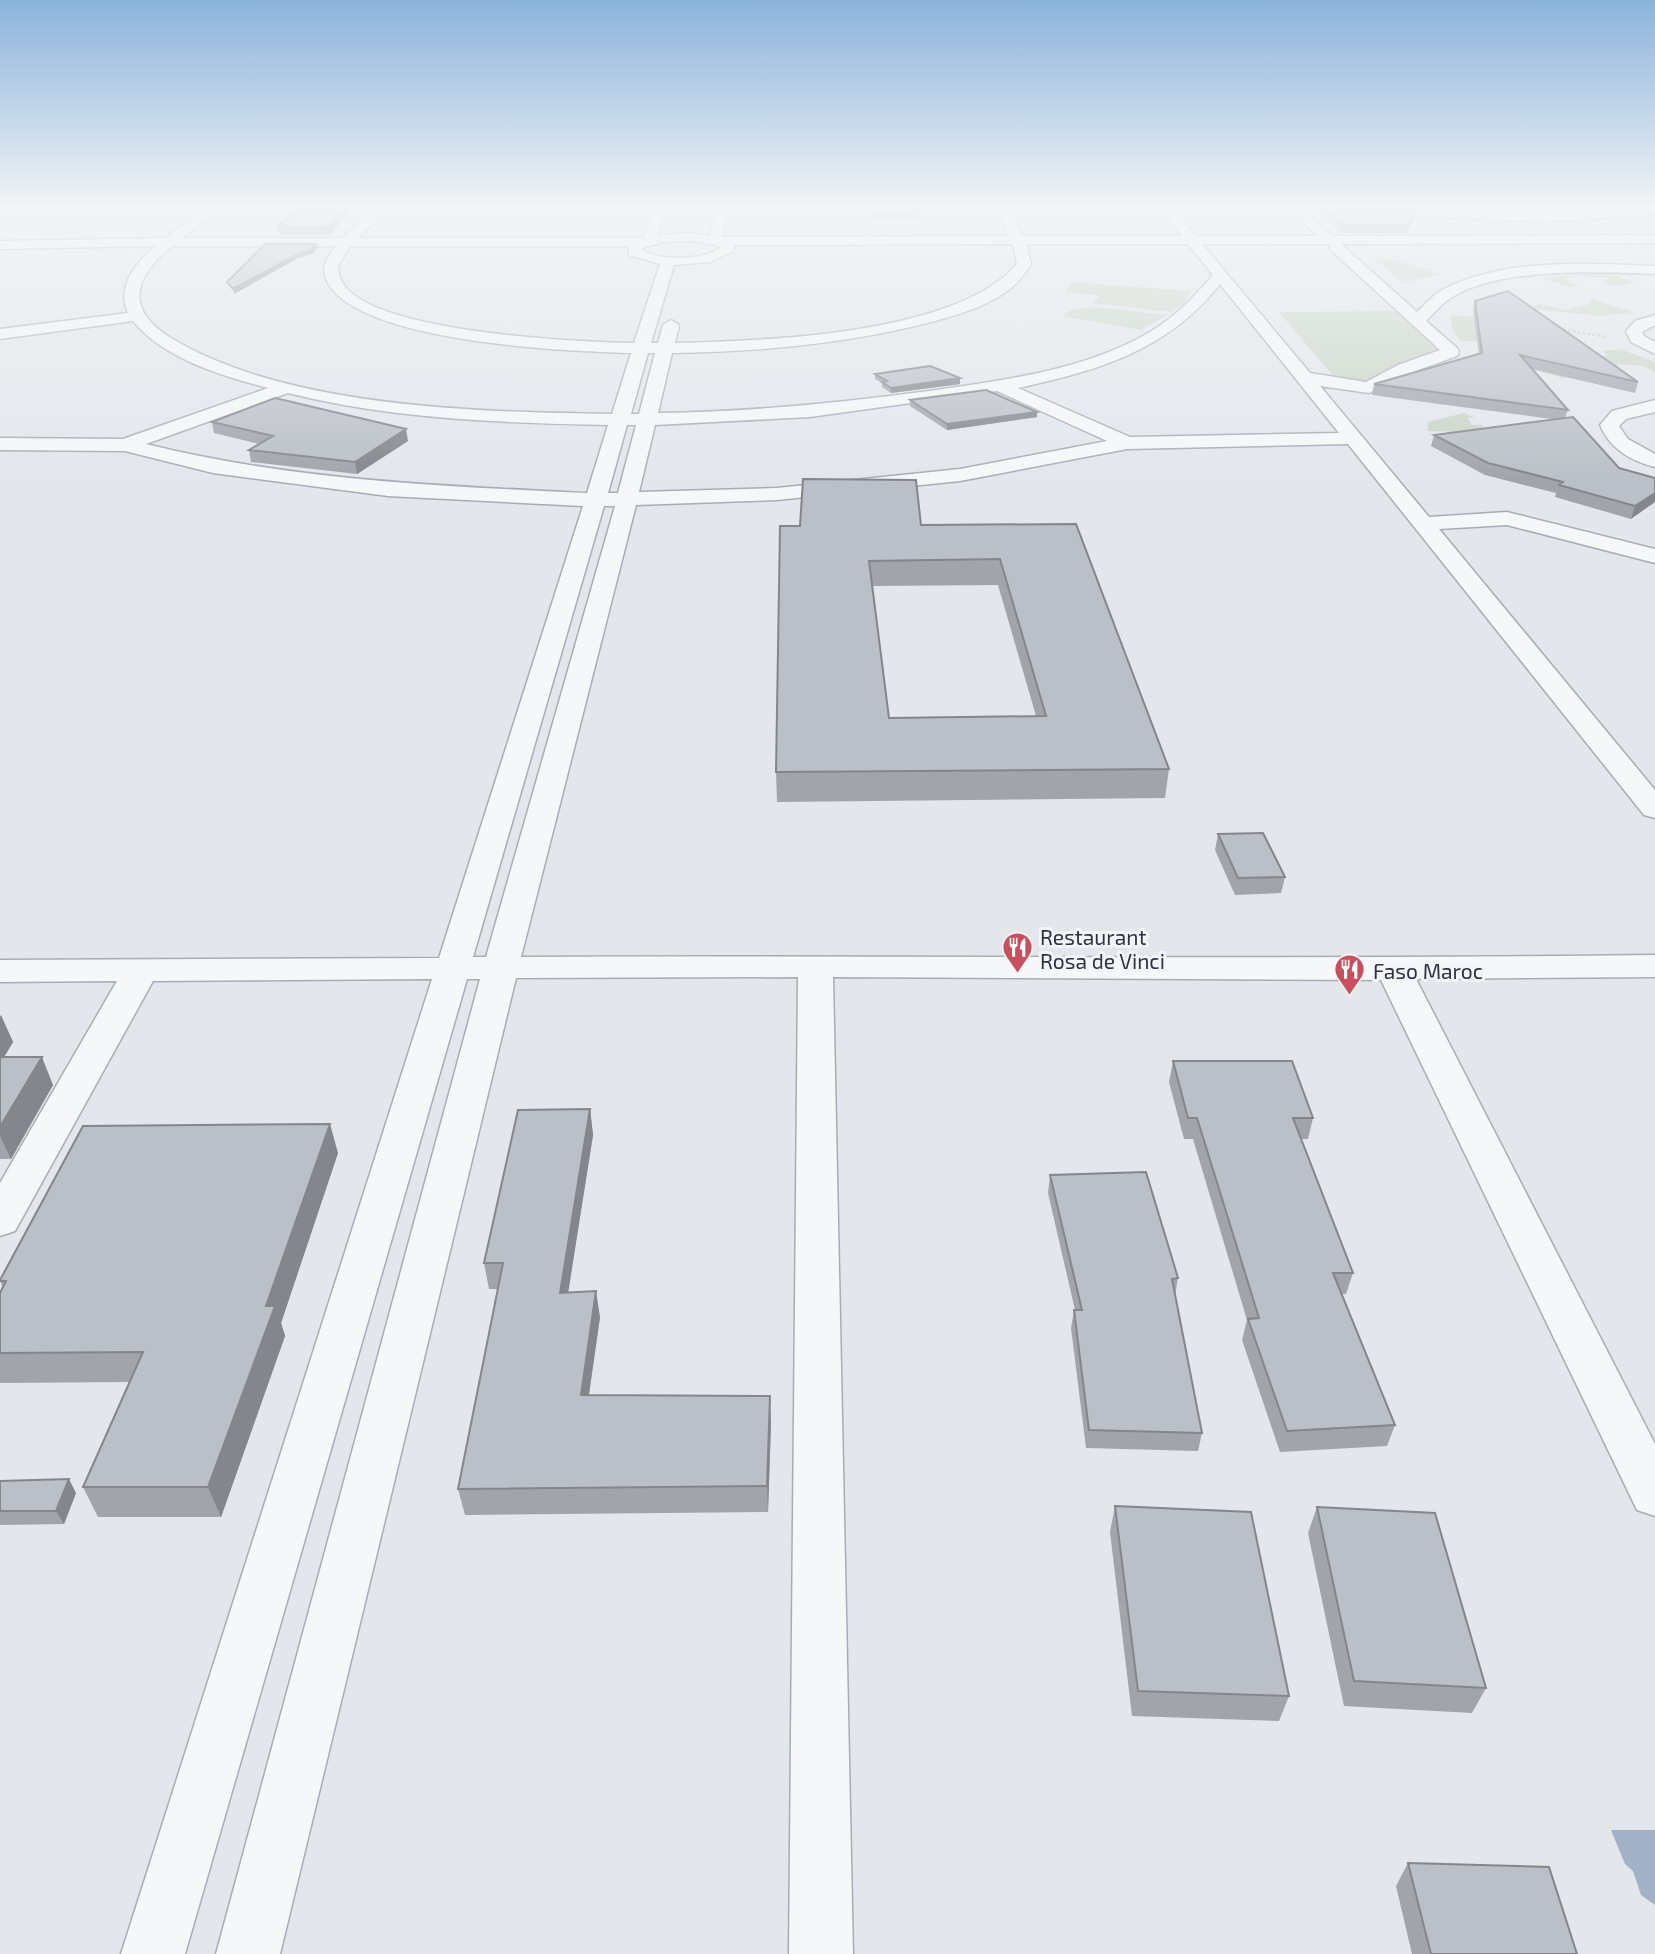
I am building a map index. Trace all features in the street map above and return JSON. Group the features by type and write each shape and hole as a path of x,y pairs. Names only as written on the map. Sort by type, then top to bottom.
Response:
{"street":[{"path":"131,298 138,316 152,332 182,351 219,367 286,388 415,408 500,416 632,421 805,413 1000,386 1099,361 1143,343 1183,318 1202,298"},
{"path":"353,298 390,316 430,328 488,339 545,345 652,349 802,341 870,331 926,319 980,298"},
{"path":"153,1954 531,708 576,620 666,298"},
{"path":"1239,298 1423,524 1643,780 1655,809"},
{"path":"1305,378 1369,388 1404,369 1450,354 1451,350 1394,298"},
{"path":"1419,320 1442,298"},
{"path":"0,334 138,316"},
{"path":"1655,320 1641,324 1634,331 1637,339 1655,349"},
{"path":"1000,386 1127,443"},
{"path":"125,445 286,388"},
{"path":"1655,406 1619,415 1609,425 1613,437 1630,450 1655,461"},
{"path":"0,444 125,445 213,467 388,490 610,499 777,494 946,477 1127,443 1353,438"},
{"path":"1423,524 1507,518 1655,556"},
{"path":"248,1954 501,967 571,709 576,620"},
{"path":"531,708 571,709"},
{"path":"816,966 821,1954"},
{"path":"0,971 816,966 1393,969 1655,967"},
{"path":"1393,969 1655,1493"},
{"path":"0,1220 141,970"}],"path":[{"path":"1555,328 1637,339"}],"green space":[{"path":"1097,298 1187,298 1171,312 1093,303"},
{"path":"1591,299 1633,312 1602,316 1530,309 1538,304 1567,310 1590,304"},
{"path":"1096,307 1167,315 1141,330 1062,316 1073,309"},
{"path":"1399,311 1440,351 1412,359 1368,383 1334,377 1279,312"},
{"path":"1451,315 1475,317 1498,341 1461,341 1452,329"},
{"path":"1620,349 1655,362 1655,373 1644,366 1618,364 1616,368 1562,378 1514,360 1556,356 1607,356 1603,351"},
{"path":"1464,413 1475,418 1468,418 1472,425 1482,425 1482,428 1495,433 1428,431 1428,422"}],"water":[{"path":"1611,1830 1655,1830 1655,1905 1641,1895 1633,1871 1625,1864"}],"building":[{"path":"1484,298 1518,298 1638,382 1520,355 1568,410 1374,384 1482,353 1475,301"},
{"path":"930,366 960,378 891,388 882,382 887,381 875,374"},
{"path":"986,390 1037,412 947,424 910,400"},
{"path":"275,398 406,429 355,462 249,450 273,436 212,422"},
{"path":"1573,417 1619,468 1655,478 1655,493 1635,506 1559,485 1563,482 1488,463 1434,435"},
{"path":"803,479 916,480 921,525 1076,524 1169,769 776,772 780,526 800,526","holes":["1000,559 1046,716 889,718 869,561"]},
{"path":"1263,833 1285,877 1238,878 1218,834"},
{"path":"0,1057 42,1057 0,1127"},
{"path":"1173,1061 1292,1061 1313,1118 1293,1118 1353,1273 1333,1273 1395,1425 1287,1431 1248,1319 1259,1318 1197,1118 1188,1118"},
{"path":"590,1109 560,1293 596,1291 581,1395 770,1396 767,1486 458,1489 503,1263 484,1263 518,1110"},
{"path":"330,1124 266,1306 275,1306 208,1487 83,1487 143,1352 0,1353 0,1293 6,1281 0,1280 83,1126"},
{"path":"1146,1172 1178,1278 1172,1279 1202,1433 1089,1430 1074,1310 1082,1310 1050,1175"},
{"path":"69,1479 56,1511 0,1511 0,1481"},
{"path":"1115,1506 1251,1512 1289,1696 1138,1691"},
{"path":"1317,1507 1435,1513 1486,1688 1354,1681"},
{"path":"1408,1863 1549,1867 1577,1954 1431,1954"}],"place":[{"name":"Restaurant Rosa de Vinci","path":"1017,975"},
{"name":"Faso Maroc","path":"1350,997"}]}
